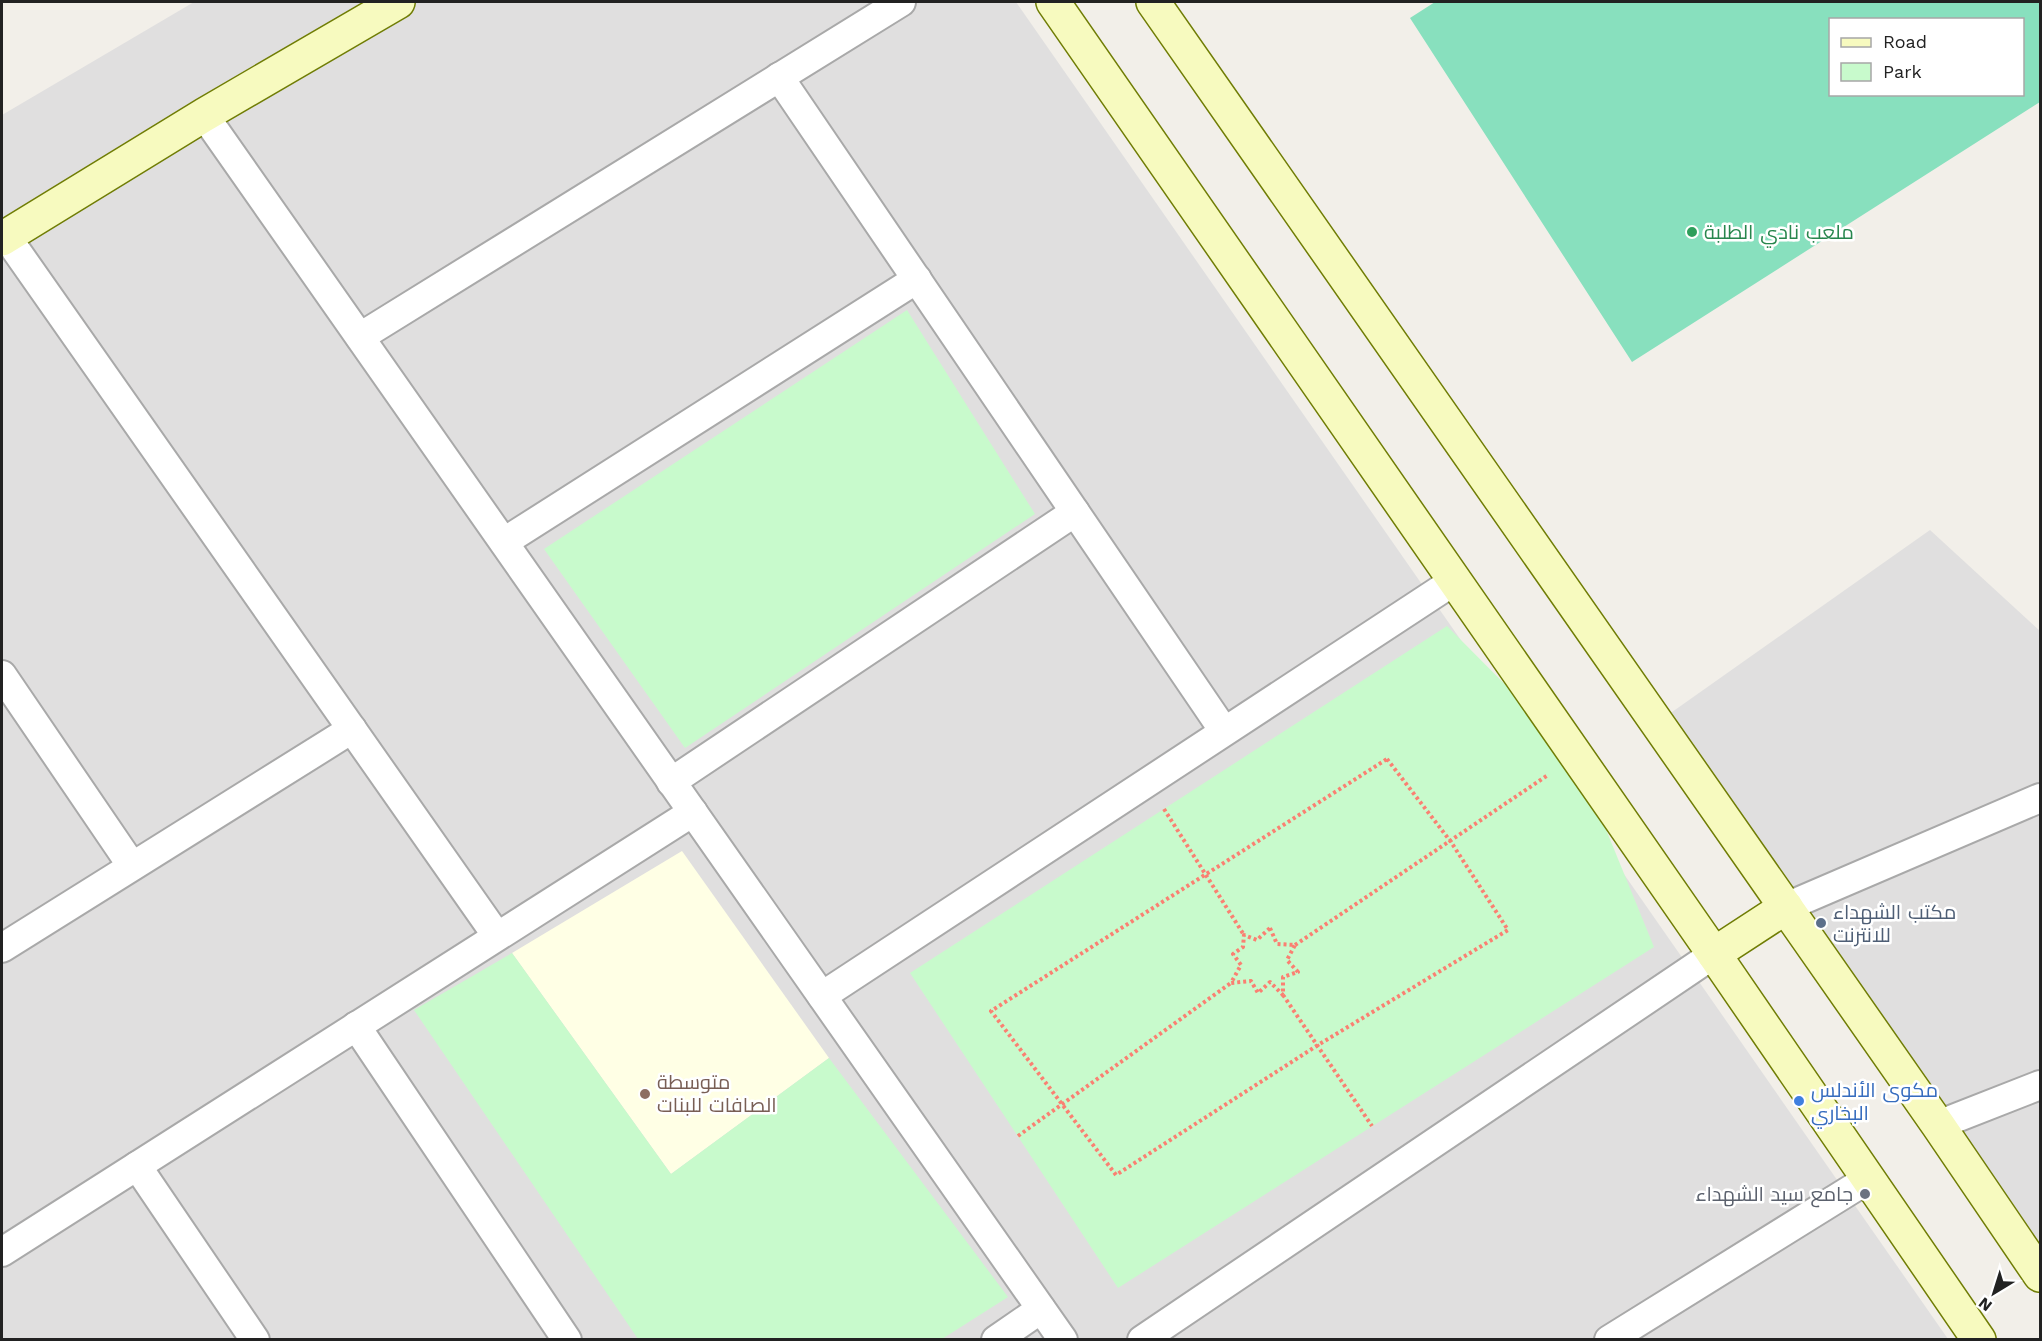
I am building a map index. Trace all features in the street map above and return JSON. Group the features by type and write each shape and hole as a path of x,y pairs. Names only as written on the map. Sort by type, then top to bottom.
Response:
{"main road":[{"path":"4,238 204,115 398,2"},
{"path":"1053,2 1979,1340"},
{"path":"1153,2 1938,1125 2040,1275"},
{"path":"1714,954 1786,907"}],"street":[{"path":"360,337 901,2"},
{"path":"779,77 1224,731"},
{"path":"204,115 1063,1340"},
{"path":"4,238 497,936"},
{"path":"504,542 917,279"},
{"path":"672,782 1075,512"},
{"path":"822,996 1454,581"},
{"path":"2,675 132,866"},
{"path":"2,948 352,729"},
{"path":"1786,907 2040,798"},
{"path":"2,1252 693,812"},
{"path":"1142,1340 1714,954"},
{"path":"356,1026 567,1340"},
{"path":"1938,1125 2040,1085"},
{"path":"137,1166 255,1340"},
{"path":"1626,1335 1868,1179"},
{"path":"996,1340 1041,1309"}],"path":[{"path":"1283,995 1283,977 1298,972 1287,960 1295,945 1576,756"},
{"path":"1387,759 1451,842 1508,930 1318,1045 1116,1175 991,1011 1205,874 1387,759"},
{"path":"1164,809 1244,935 1257,940 1270,928 1277,944 1295,945"},
{"path":"1018,1136 1231,983 1241,965 1233,954 1243,947 1244,935"},
{"path":"1231,983 1251,981 1258,993 1270,982 1283,995 1372,1126"}],"shaded area":[{"path":"194,2 1016,2 1948,1339 2,1339 2,115"},
{"path":"1930,530 2040,631 2040,1282 1648,729"},
{"path":"682,851 829,1058 671,1174 512,953"}],"green space":[{"name":"ملعب نادي الطلبة","path":"1435,2 2040,2 2040,102 1632,362 1410,18"},
{"path":"907,310 1035,514 685,748 544,549"},
{"path":"1447,626 1576,756 1654,947 1118,1288 910,973"},
{"path":"512,953 671,1174 829,1058 1008,1297 942,1339 638,1339 414,1010"}],"place":[{"name":"ملعب نادي الطلبة","path":"1692,232"},
{"name":"مكتب الشهداء للانترنت","path":"1821,923"},
{"name":"متوسطة الصافات للبنات","path":"645,1094"},
{"name":"مكوى الأندلس البخاري","path":"1799,1101"},
{"name":"جامع سيد الشهداء","path":"1865,1194"}]}
